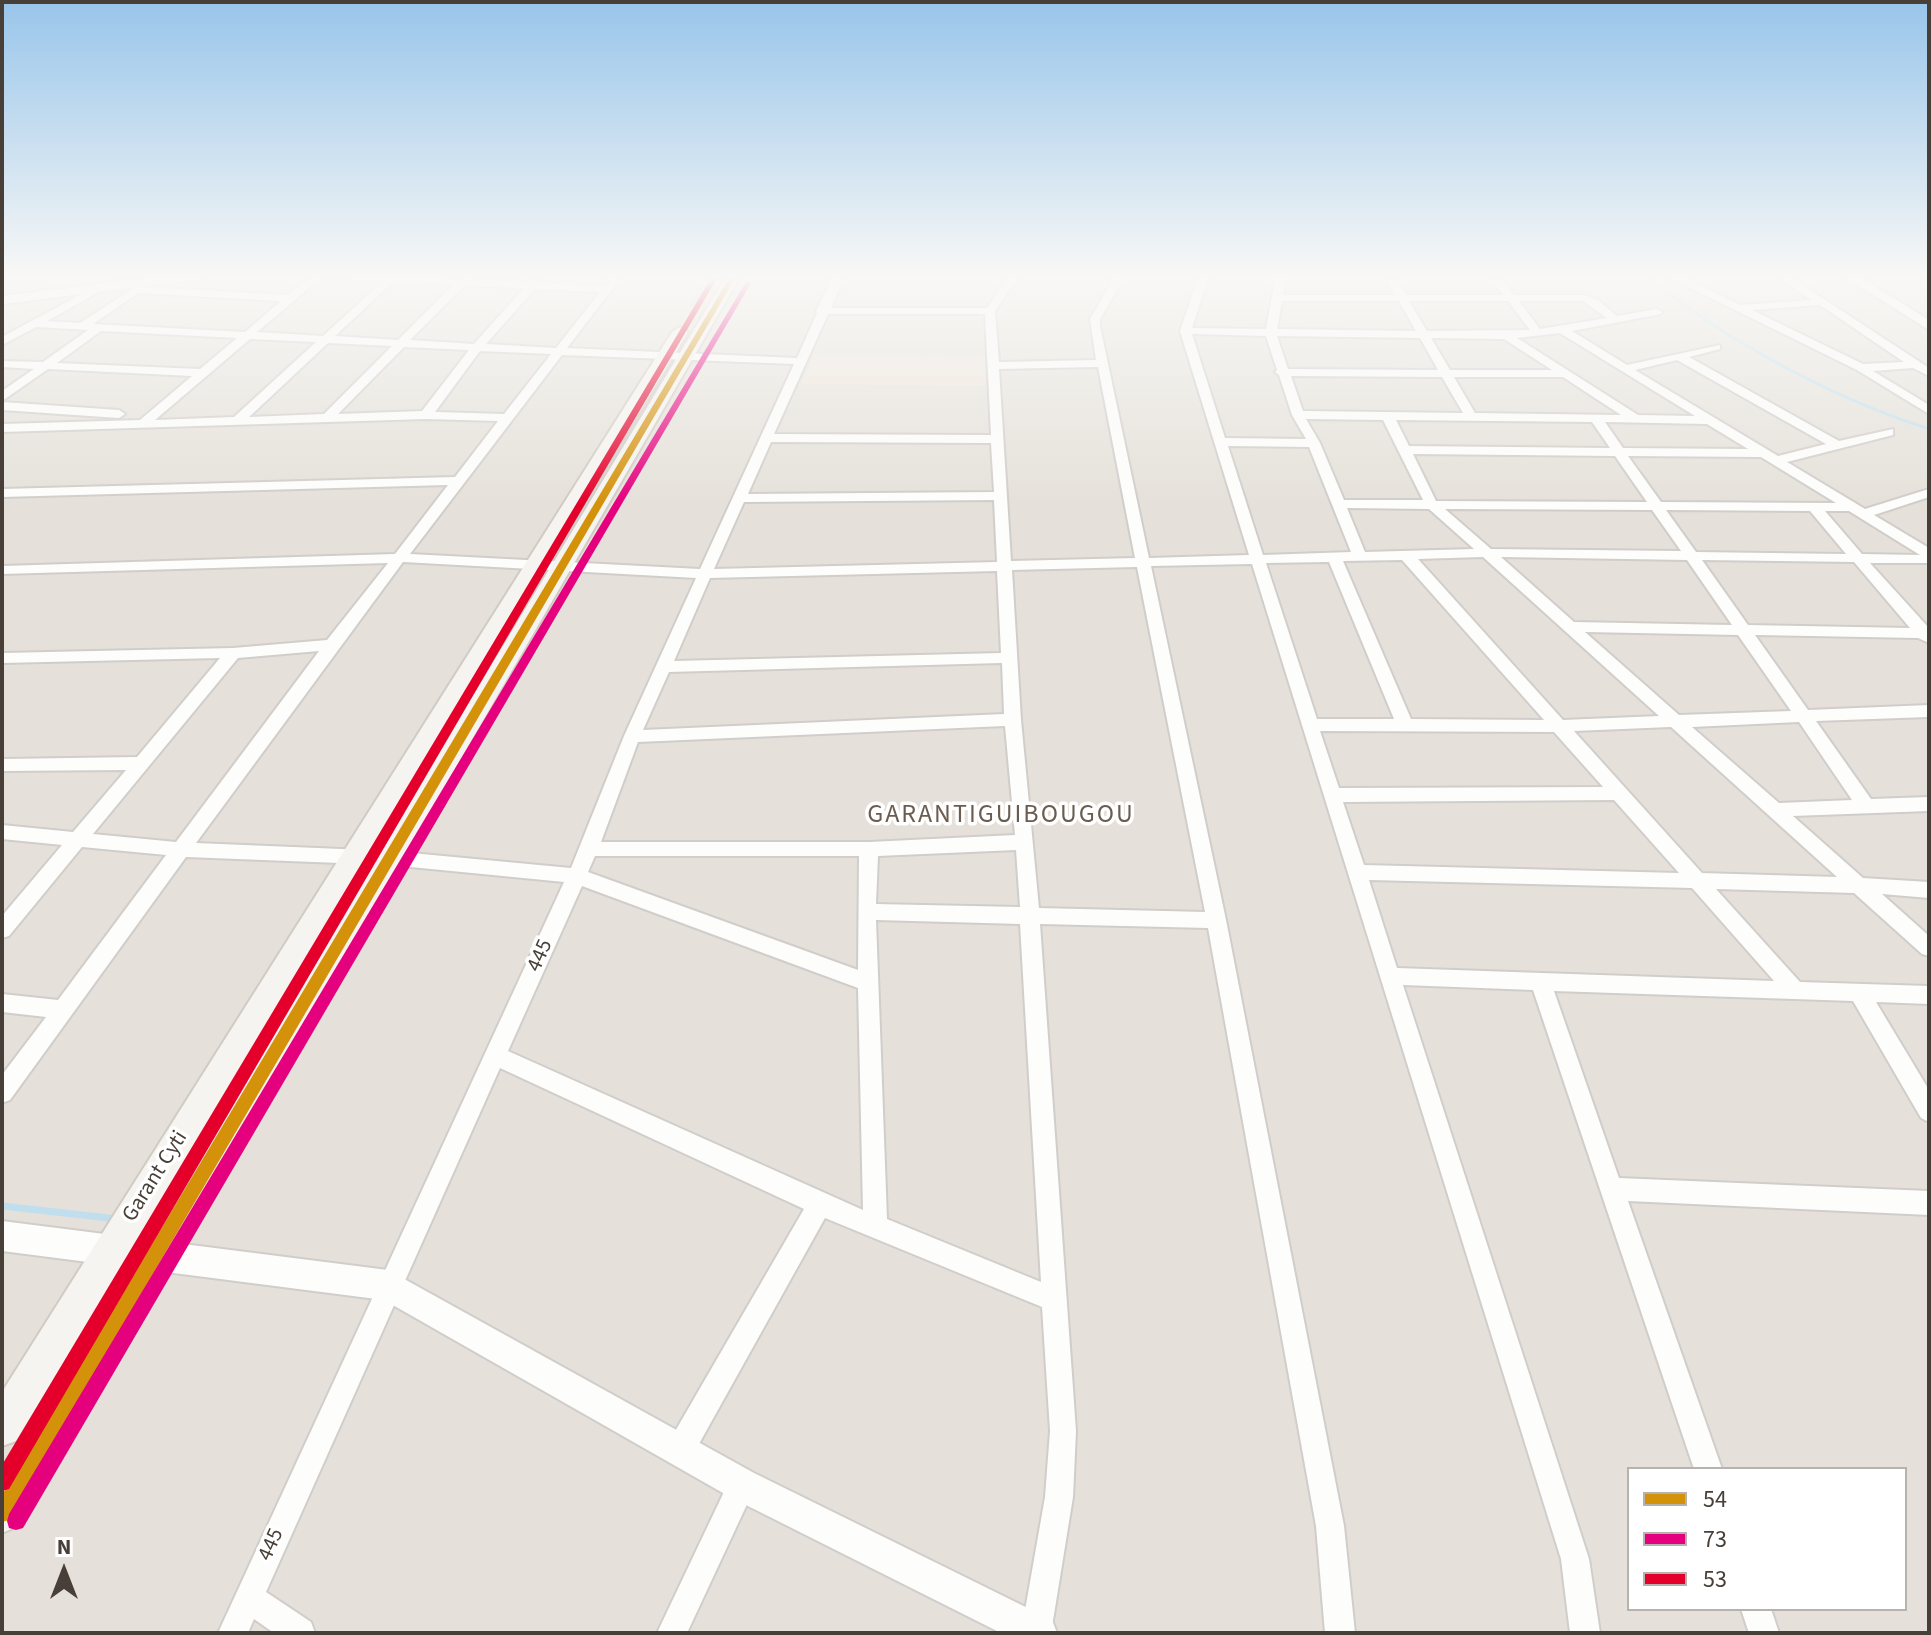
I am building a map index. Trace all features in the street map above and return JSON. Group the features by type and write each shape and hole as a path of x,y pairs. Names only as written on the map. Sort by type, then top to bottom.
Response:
{"main road":[{"name":"Garant Cyti","path":"2,1513 390,858 550,564 677,351"},
{"name":"Garant Cyti","path":"674,358 679,351"},
{"name":"Garant Cyti","path":"2,1427 356,856 550,564"}],"street":[{"path":"2,397 66,351"},
{"path":"2,406 148,420 228,351"},
{"path":"237,421 312,351"},
{"path":"326,419 393,351"},
{"path":"426,415 474,351"},
{"path":"547,351 800,361"},
{"name":"445","path":"233,1633 388,1285 589,849 632,736 804,351"},
{"path":"2,1236 388,1285 742,1485 1037,1632 1059,1497 1063,1431 1025,842 1013,720 993,351"},
{"path":"1100,351 1216,920 1330,1526 1340,1633"},
{"path":"1191,351 1575,1559 1585,1633"},
{"path":"1276,351 1298,415 1314,443 1360,557"},
{"path":"1433,351 1472,418"},
{"path":"1530,351 1636,419"},
{"path":"1596,351 1772,456 1929,556"},
{"path":"1625,369 1698,351"},
{"path":"1826,351 1861,368 1929,410"},
{"path":"1896,351 1929,373"},
{"path":"2,1093 184,850 332,645 558,352"},
{"path":"1679,356 1837,445"},
{"path":"994,366 1102,363"},
{"path":"1861,368 1929,363"},
{"path":"2,364 203,373"},
{"path":"1281,372 1565,374"},
{"path":"2,428 148,420 237,421 426,415 506,418"},
{"path":"1298,415 1711,420"},
{"path":"1388,417 1431,503 1929,948"},
{"path":"1596,419 1866,806"},
{"path":"1404,450 1772,456 1889,432"},
{"path":"765,438 998,439"},
{"path":"1219,442 1314,443"},
{"path":"2,493 460,481"},
{"path":"1339,504 1814,507 1857,511 1928,494"},
{"path":"738,498 1002,496"},
{"path":"1814,507 1927,636"},
{"path":"2,570 400,558 704,574 1488,553 1858,558 1929,556"},
{"path":"1406,555 1795,990"},
{"path":"1334,557 1405,726"},
{"path":"1570,627 1927,636"},
{"path":"2,658 233,653 332,645"},
{"path":"2,930 233,653"},
{"path":"663,667 1011,658"},
{"path":"1309,725 1561,726 1929,711"},
{"path":"632,736 1013,720"},
{"path":"2,765 142,763"},
{"path":"1332,795 1622,793"},
{"path":"1775,810 1929,804"},
{"path":"2,832 184,850 390,858 576,876 868,983"},
{"path":"589,849 869,849 1025,842"},
{"path":"869,849 866,912 875,1225"},
{"path":"1356,872 1858,885 1929,890"},
{"path":"866,912 1216,920"},
{"path":"1389,976 1929,995"},
{"path":"1540,981 1707,1467"},
{"path":"1859,992 1929,1111"},
{"path":"2,1003 64,1010"},
{"path":"496,1056 820,1204 1055,1300"},
{"path":"1611,1189 1929,1203"},
{"path":"680,1450 820,1204"},
{"path":"672,1633 742,1485"},
{"path":"249,1598 300,1633"},
{"path":"1757,1611 1764,1633"}],"shaded area":[{"path":"2,351 1929,351 1929,1633 2,1633"},
{"path":"813,355 988,356 990,386 802,384"}],"waterway":[{"path":"1757,351 1855,401 1929,429"},
{"path":"2,1206 118,1219"}],"transit line":[{"name":"53","path":"2,1482 671,351"},
{"name":"54","path":"2,1513 689,351"},
{"name":"73","path":"16,1521 708,351"}],"district":[{"name":"GARANTIGUIBOUGOU","path":"1001,816"}]}
